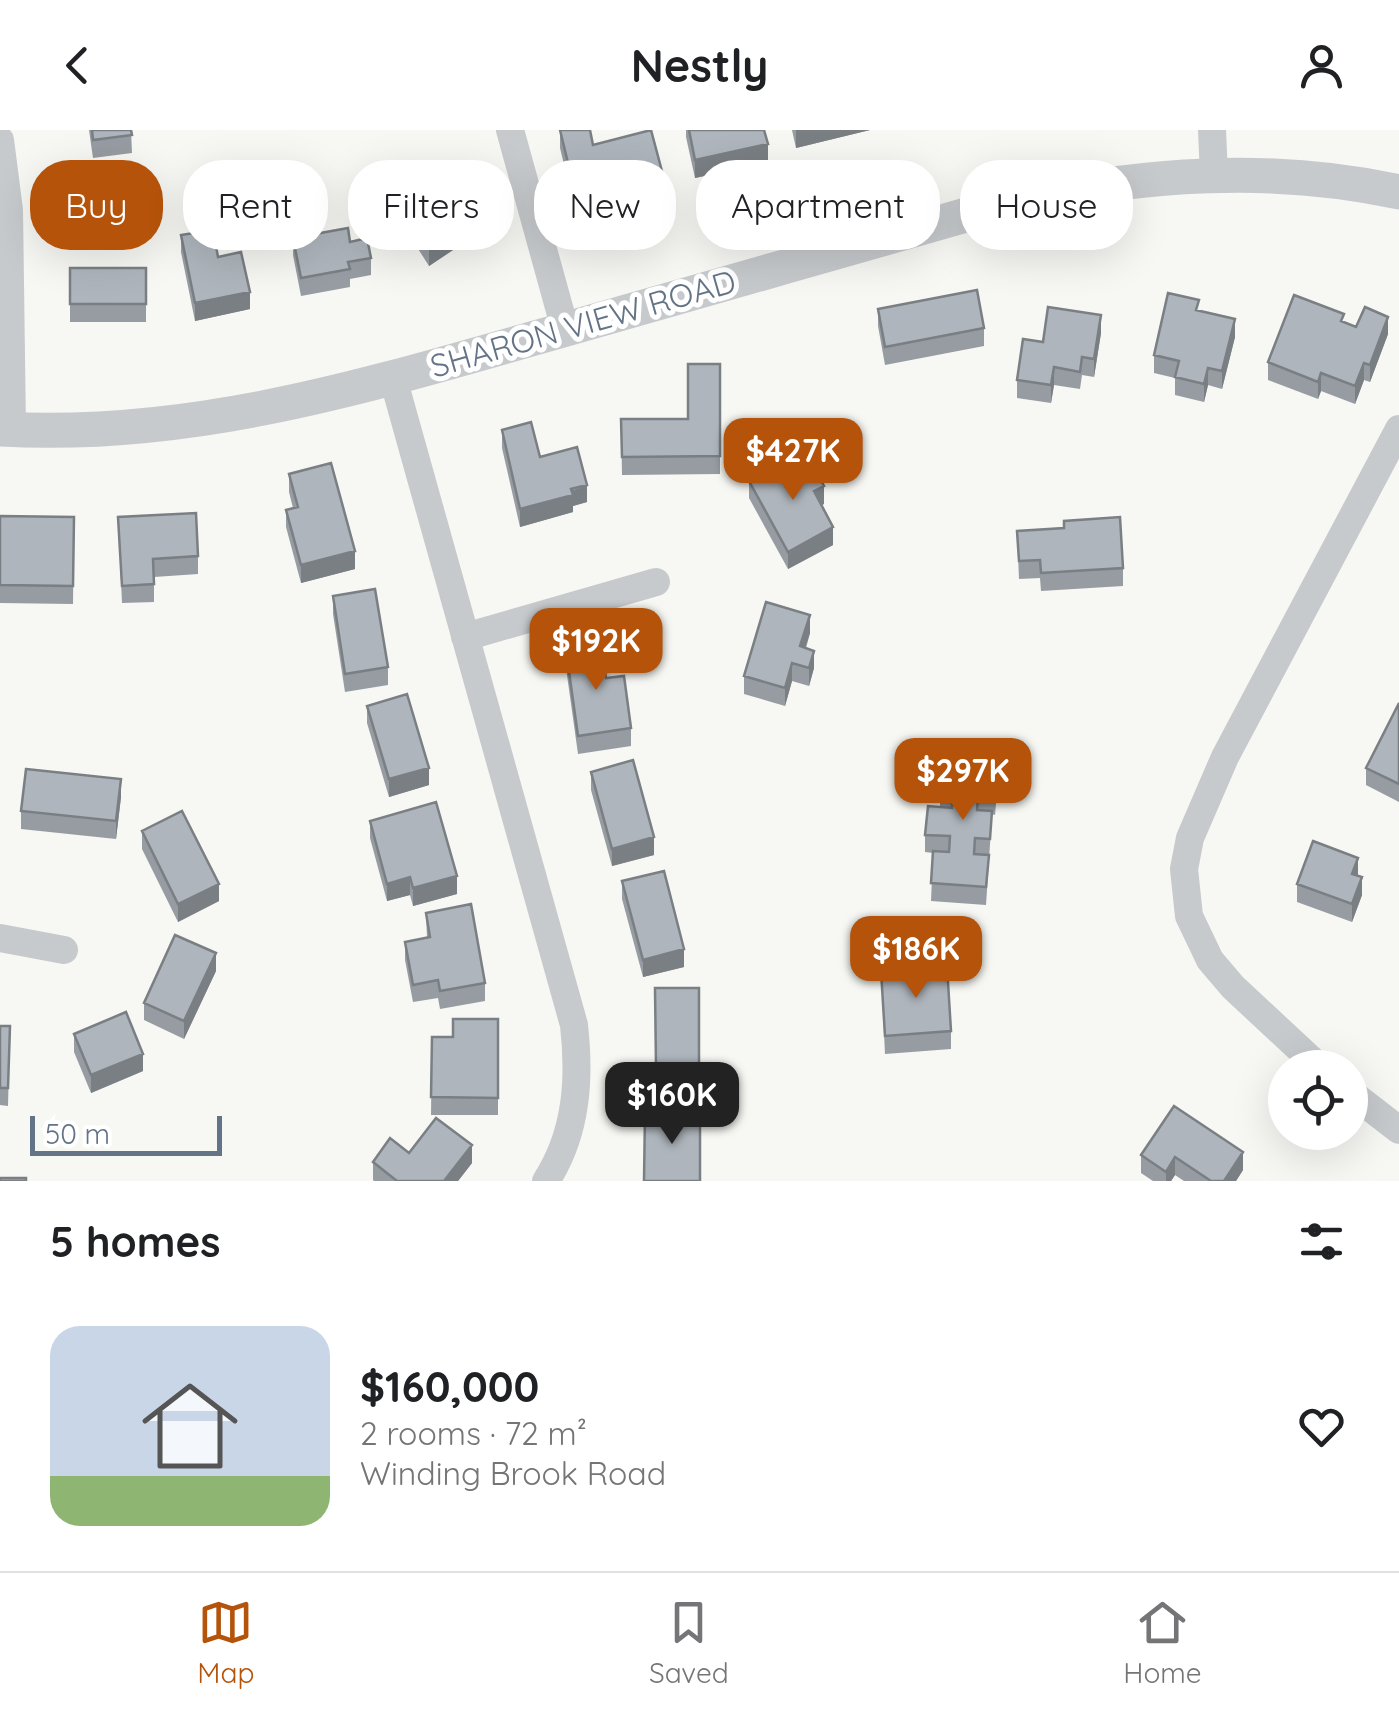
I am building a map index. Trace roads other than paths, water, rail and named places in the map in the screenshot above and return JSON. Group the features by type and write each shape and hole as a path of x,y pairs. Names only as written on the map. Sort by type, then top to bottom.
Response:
{"street":[{"path":"510,130 565,329"},
{"path":"1212,130 1214,175"},
{"path":"0,140 9,210 6,429"},
{"name":"SHARON VIEW ROAD","path":"6,429 98,429 212,419 304,402 1016,202 1129,180 1214,175 1332,181 1399,192"},
{"path":"393,378 574,1024 578,1064 575,1104 568,1136 546,1181"},
{"path":"1300,1050 1232,987 1210,960 1188,916 1184,870 1190,838 1224,757 1399,430"},
{"path":"465,638 656,582"},
{"path":"0,938 64,950"},
{"path":"1368,1106 1399,1130"}]}
